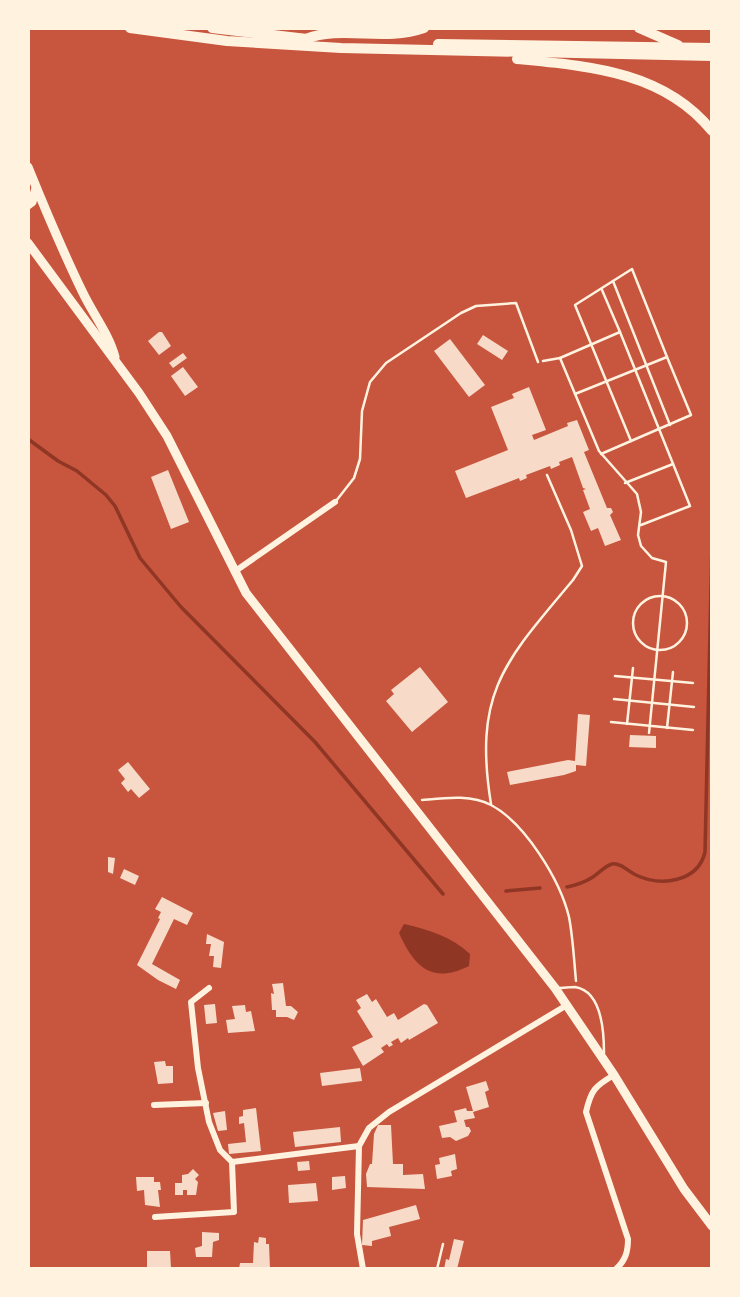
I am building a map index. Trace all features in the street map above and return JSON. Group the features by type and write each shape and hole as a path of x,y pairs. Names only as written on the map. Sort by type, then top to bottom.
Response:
{"highway":[{"path":"130,28 227,41 341,48 712,55"},
{"path":"212,28 306,39 426,44 712,48"},
{"path":"306,39 320,33 389,35 424,28"},
{"path":"639,28 684,47"},
{"path":"421,51 432,57 553,62 629,76 650,83 686,104 712,131"}],"main road":[{"path":"28,167 69,265 112,345 117,362"},
{"path":"28,205 32,202 36,188"},
{"path":"28,243 139,393 180,460 246,593 555,988 614,1075 684,1189 712,1226"},
{"path":"28,255 59,286"}],"street":[{"path":"234,572 335,502"},
{"path":"155,1217 234,1212 232,1162 220,1150 198,1068 191,1002 209,988"},
{"path":"363,1269 357,1234 359,1146 369,1128 389,1112 567,1005"},
{"path":"614,1075 590,1094 586,1112 628,1239 628,1252 623,1263 616,1269"},
{"path":"154,1105 206,1103"},
{"path":"232,1162 359,1146"}],"lane":[{"path":"335,502 354,478 360,459 362,411 370,382 386,363 461,313 476,306 516,303 538,362"},
{"path":"555,988 576,987 587,993 597,1009 604,1031 604,1060"},
{"path":"437,1269 443,1244"}],"path":[{"path":"601,454 670,425 691,415 632,269 576,305 631,441"},
{"path":"613,281 670,425"},
{"path":"602,289 690,506 639,525"},
{"path":"538,362 560,358 620,332"},
{"path":"575,394 667,357"},
{"path":"560,358 601,454 637,494 641,512 638,535 646,554 666,562 649,733"},
{"path":"625,482 673,464"},
{"path":"491,804 485,739 489,709 499,678 510,657 582,566 571,530 547,475"},
{"path":"654,596 673,598 681,605 686,615 684,636 668,649 657,650 649,648 636,636 633,620 640,605 654,596"},
{"path":"627,724 633,668"},
{"path":"667,728 673,672"},
{"path":"615,676 693,683"},
{"path":"614,699 694,707"},
{"path":"611,722 693,730"},
{"path":"409,801 477,799 491,804 508,817 527,838 559,888 568,916 576,987"}],"shaded area":[{"path":"404,924 430,931 455,943 470,954 469,966 444,973 425,969 411,955 399,933"}],"building":[{"path":"162,332 171,346 159,355 148,341"},
{"path":"483,335 508,351 502,360 477,344"},
{"path":"450,339 485,385 469,397 434,351"},
{"path":"183,353 187,358 173,368 169,363"},
{"path":"183,367 198,387 185,396 171,376"},
{"path":"529,387 546,430 532,435 534,440 577,420 589,450 584,452 607,508 611,508 613,512 610,515 621,540 605,546 598,528 591,531 583,512 590,509 583,490 586,489 583,488 572,457 559,462 560,465 551,469 550,466 526,475 527,478 520,481 519,478 466,498 455,471 508,450 491,407 514,398 512,394"},
{"path":"168,470 189,522 171,529 151,477"},
{"path":"420,667 448,702 412,732 386,701 394,694 391,690"},
{"path":"578,714 590,715 586,766 576,765 576,771 564,775 510,785 507,772 568,760 575,761"},
{"path":"630,735 656,736 656,748 629,747"},
{"path":"128,762 150,789 139,798 131,789 128,792 121,783 125,779 118,770"},
{"path":"108,857 115,858 113,874 108,872"},
{"path":"124,869 139,876 135,885 120,878"},
{"path":"162,897 193,913 187,925 174,919 152,964 180,980 176,989 137,965 160,919 158,918 161,912 155,909"},
{"path":"207,934 224,942 221,968 213,967 214,956 209,956 211,944 206,944"},
{"path":"283,983 286,1006 291,1006 298,1012 294,1020 276,1017 276,1010 272,1010 272,984"},
{"path":"367,994 372,1002 376,999 387,1017 394,1013 398,1020 424,1004 438,1023 409,1040 408,1038 401,1043 398,1038 391,1042 393,1045 389,1047 387,1044 381,1048 384,1052 363,1066 352,1047 373,1037 357,1011 361,1008 356,1000"},
{"path":"215,1004 217,1023 206,1024 204,1005"},
{"path":"245,1005 246,1012 251,1011 255,1031 228,1033 226,1020 235,1019 232,1006"},
{"path":"165,1061 166,1066 173,1066 173,1083 158,1084 154,1062"},
{"path":"360,1068 362,1081 322,1086 320,1073"},
{"path":"486,1081 489,1090 485,1092 489,1107 473,1112 475,1118 464,1120 471,1131 468,1136 456,1141 450,1137 442,1138 439,1126 457,1122 454,1111 466,1108 467,1111 473,1111 466,1087"},
{"path":"256,1108 261,1151 229,1154 228,1144 246,1142 244,1123 239,1124 243,1110"},
{"path":"225,1111 227,1130 218,1131 213,1113"},
{"path":"378,1125 391,1125 393,1164 403,1164 403,1175 423,1174 425,1189 367,1187 366,1174 372,1164 374,1134"},
{"path":"340,1127 341,1142 295,1147 293,1132"},
{"path":"455,1154 457,1169 451,1171 452,1176 437,1179 435,1165 440,1164 439,1158"},
{"path":"309,1161 310,1170 298,1171 297,1162"},
{"path":"193,1169 199,1175 195,1179 198,1182 196,1195 187,1195 187,1190 183,1190 183,1195 175,1195 175,1183 182,1183 182,1175"},
{"path":"345,1176 346,1188 332,1190 332,1177"},
{"path":"136,1177 154,1177 154,1182 160,1182 160,1207 145,1205 144,1190 137,1191"},
{"path":"316,1183 318,1201 289,1203 288,1185"},
{"path":"416,1205 420,1219 389,1227 391,1236 372,1241 372,1246 362,1245 363,1220"},
{"path":"202,1232 219,1233 219,1240 213,1242 212,1257 196,1257 195,1248 202,1246"},
{"path":"259,1237 266,1238 266,1244 269,1244 270,1269 239,1269 240,1263 253,1263 254,1242 258,1243"},
{"path":"454,1239 464,1241 457,1269 444,1269 446,1259 449,1260"},
{"path":"147,1251 170,1251 171,1268 147,1269"}],"waterway":[{"path":"28,439 77,471 106,495 115,506 140,558 181,607 315,742 443,894"},
{"path":"567,887 593,877 612,864 618,864 646,879 667,881 687,876 701,862 705,852 712,543"},
{"path":"506,891 540,888"}]}
